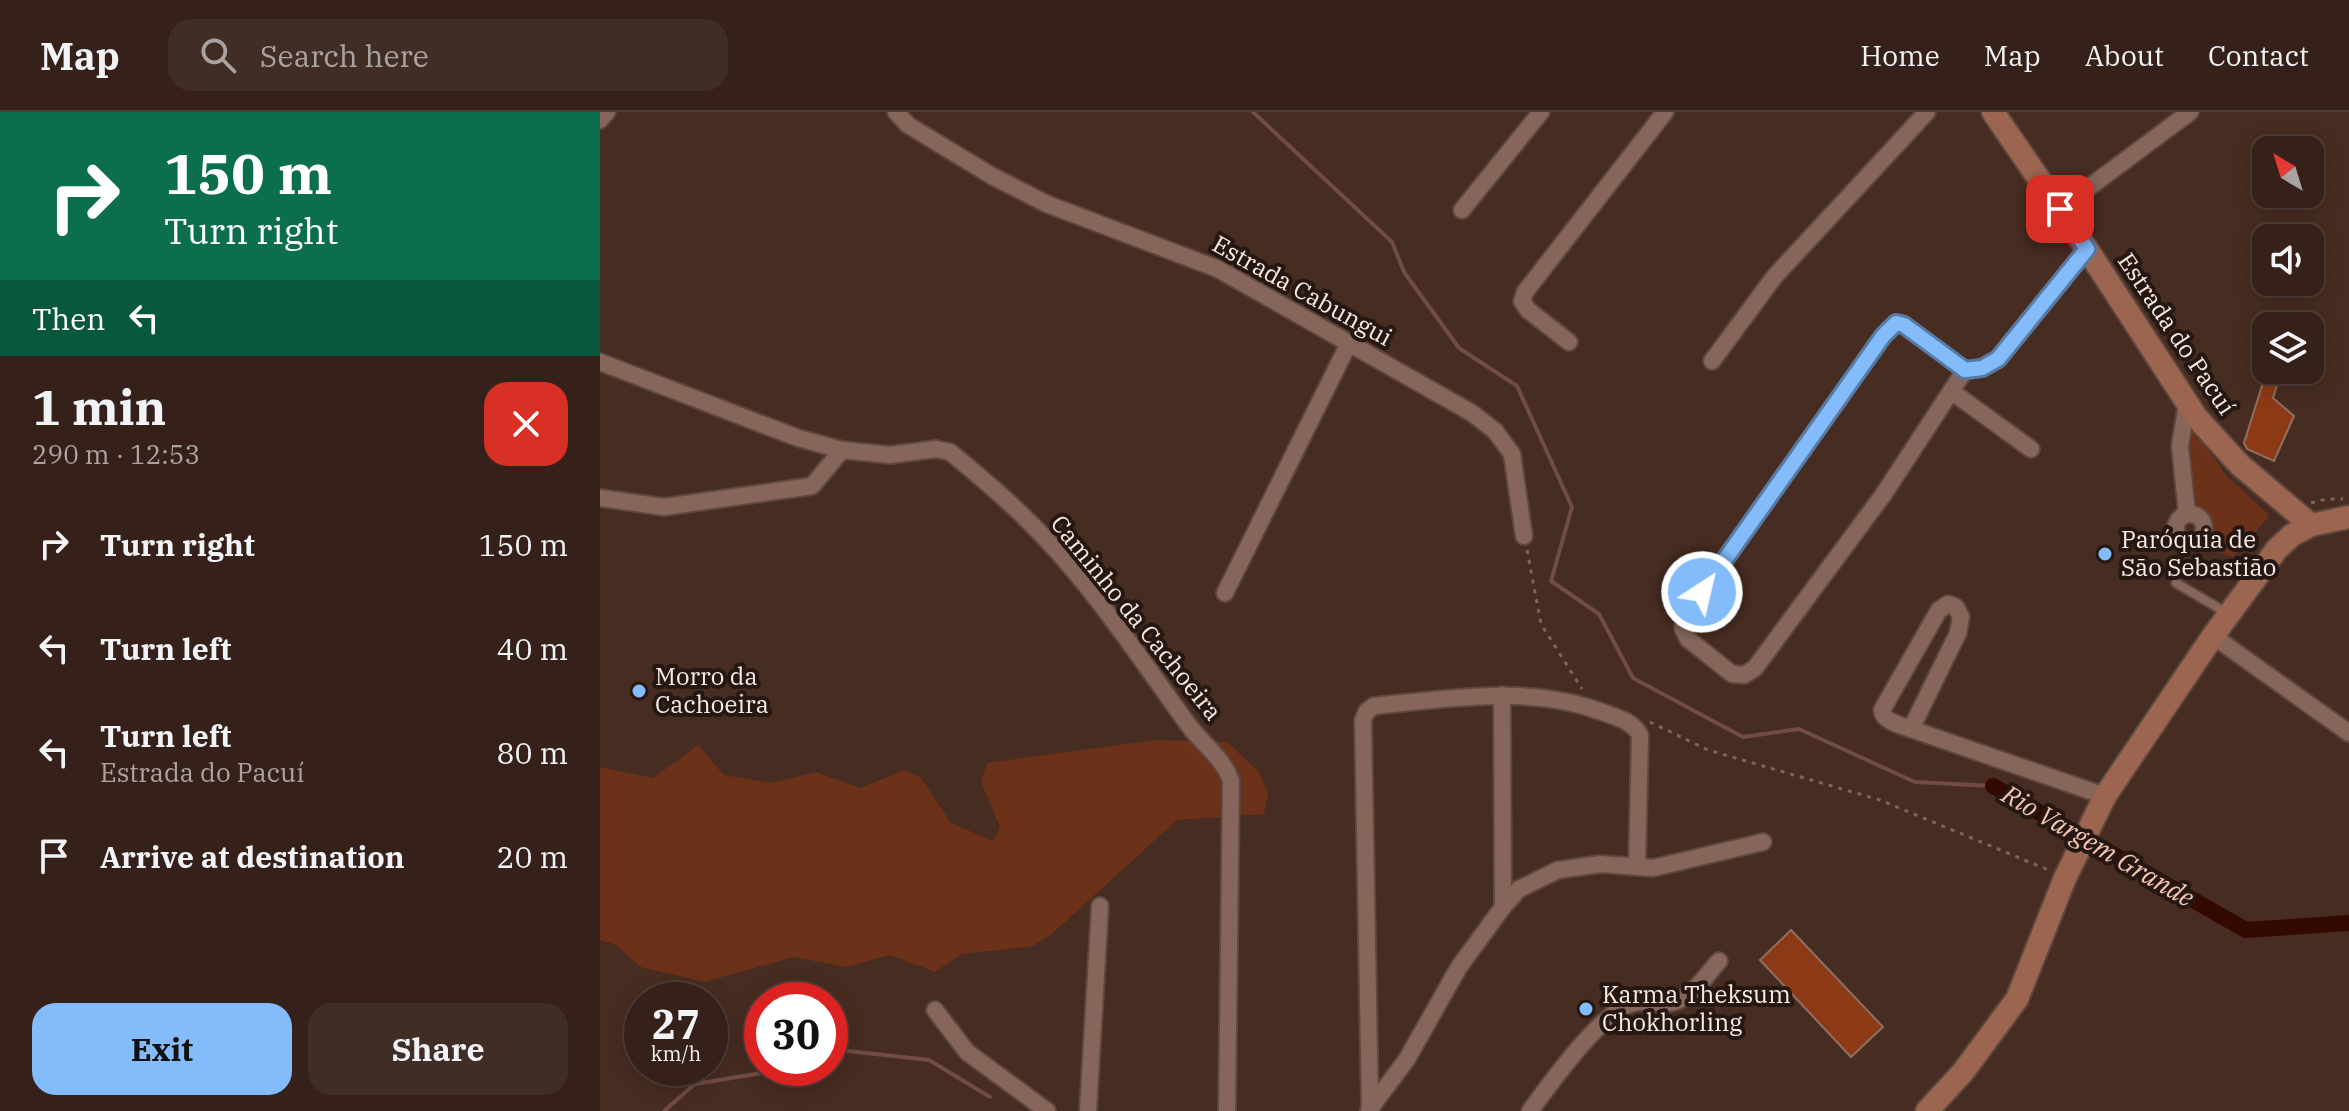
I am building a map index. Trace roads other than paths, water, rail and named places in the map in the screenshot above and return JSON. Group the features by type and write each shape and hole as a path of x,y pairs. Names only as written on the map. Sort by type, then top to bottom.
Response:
{"main road":[{"name":"Estrada do Pacuí","path":"1993,112 2197,418 2240,465 2311,525"},
{"path":"1927,1111 1963,1072 2017,999 2068,872 2100,805 2213,636 2277,549 2292,535 2311,525 2349,517"}],"street":[{"path":"600,120 607,112"},
{"name":"Estrada Cabungui","path":"896,112 908,125 992,176 1047,204 1218,269 1472,413 1495,431 1512,454 1524,536"},
{"path":"1462,210 1541,112"},
{"path":"1569,342 1528,310 1522,301 1525,292 1665,112"},
{"path":"1712,361 1775,276 1927,112"},
{"path":"2060,209 2190,112"},
{"path":"1965,370 1883,495 1755,668 1744,675 1732,674 1688,639 1683,629 1684,617 1883,336 1896,323 1904,325 1965,370 1982,368 1998,359 2087,249"},
{"path":"1225,593 1349,343"},
{"name":"Caminho da Cachoeira","path":"600,362 798,438 842,450 890,455 936,449 950,452 1044,537 1128,640 1189,727 1228,770 1231,781 1227,1111"},
{"path":"1951,391 2031,449"},
{"path":"2187,403 2180,446 2187,514"},
{"path":"600,498 664,507 812,486 842,450"},
{"path":"1911,729 1958,633 1961,617 1956,607 1948,604 1939,610 1882,710 1885,719 2100,805"},
{"path":"2213,636 2349,733"},
{"path":"1369,1110 1363,720 1367,711 1374,706 1502,695 1552,699 1596,709 1635,727 1640,735 1637,867"},
{"path":"1502,695 1503,907"},
{"path":"1369,1110 1407,1059 1459,967 1519,889 1558,870 1601,864 1653,868 1763,842"},
{"path":"1088,1111 1100,906"},
{"path":"1530,1111 1558,1072 1614,1013 1629,1003 1674,1002 1693,990 1719,961"},
{"path":"935,1010 967,1052 1047,1111"}],"lane":[{"path":"2176,583 2229,614"}],"waterway":[{"name":"Rio Vargem Grande","path":"1253,112 1392,242 1404,272 1459,348 1517,386 1572,507 1551,581 1599,614 1633,678 1743,737 1799,729 1915,782 1993,786"},
{"name":"Rio Vargem Grande","path":"1993,786 2246,930 2349,923"},
{"path":"848,1051 929,1060 990,1097"},
{"path":"664,1111 695,1084 744,1076"}],"place":[{"name":"Paróquia de São Sebastião","path":"2105,554"},
{"name":"Morro da Cachoeira","path":"639,691"},
{"name":"Karma Theksum Chokhorling","path":"1586,1009"}]}
